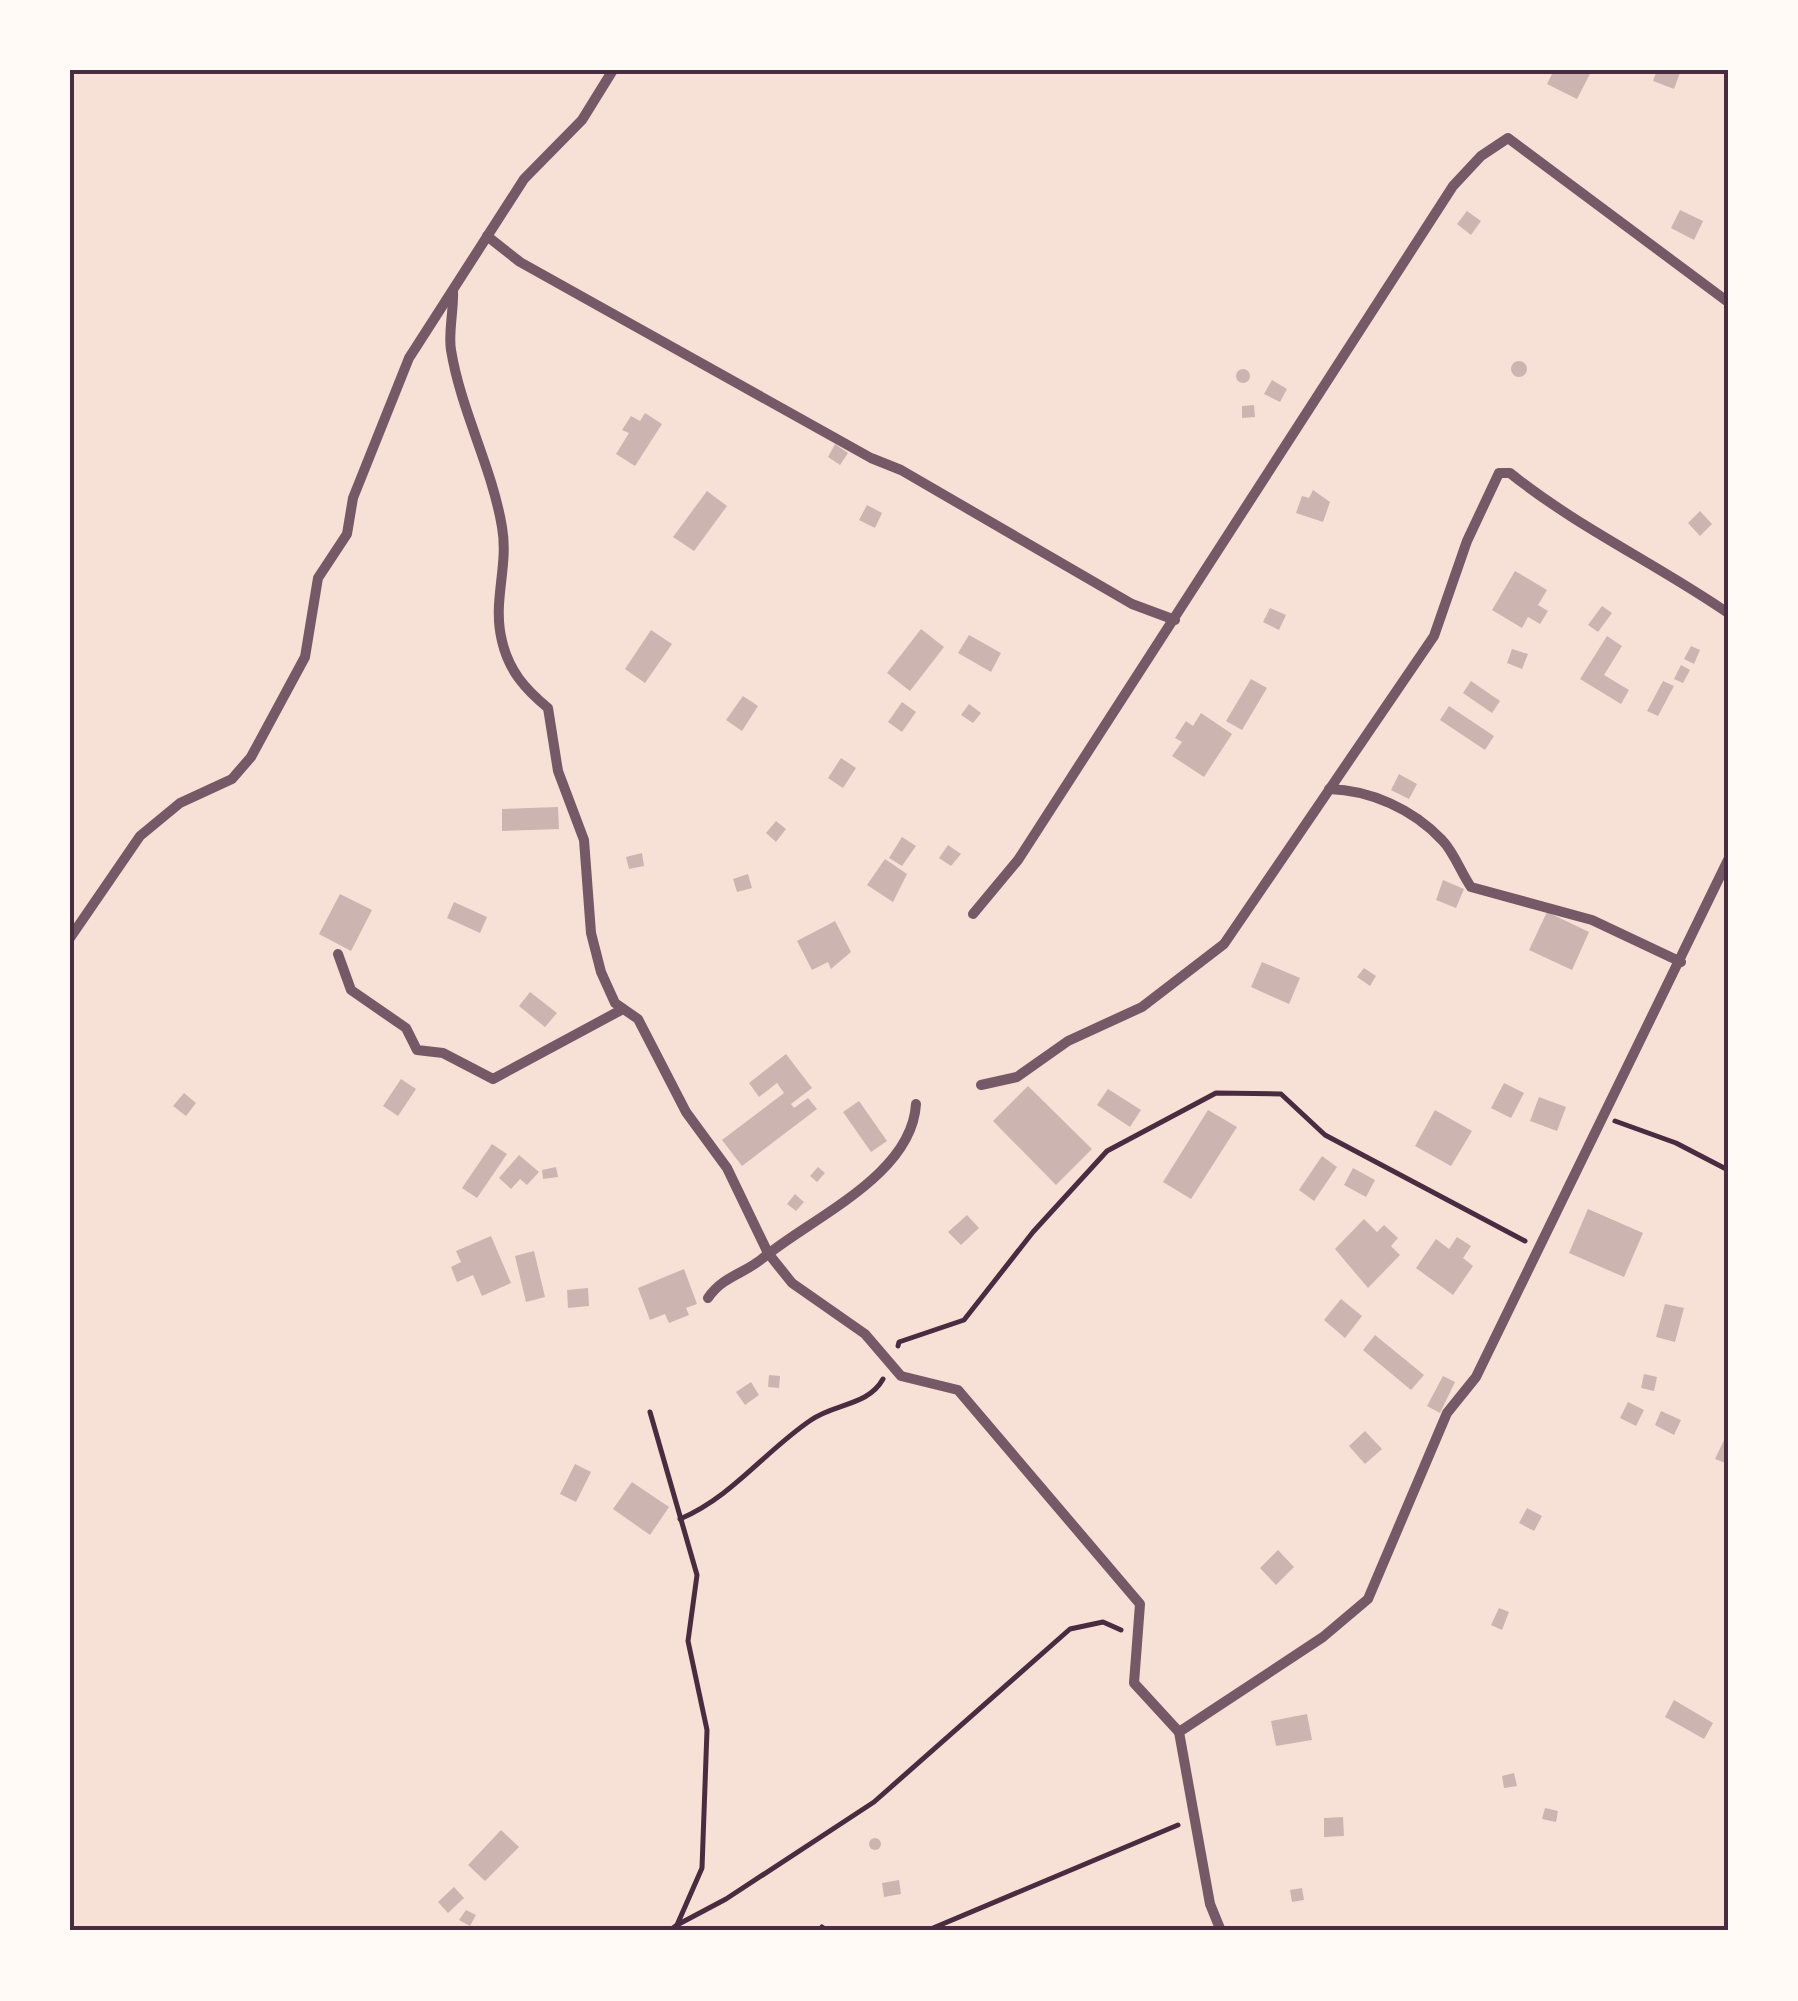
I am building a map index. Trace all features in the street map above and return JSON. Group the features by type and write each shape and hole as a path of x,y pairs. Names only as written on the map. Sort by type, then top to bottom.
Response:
{"street":[{"path":"70,938 140,836 180,803 232,780 251,757 305,657 318,578 346,534 353,498 409,358 524,179 589,111 613,70"},
{"path":"973,914 1018,860 1453,186 1482,156 1508,138 1728,302"},
{"path":"487,236 520,262 872,458 901,470 1132,604 1175,620"},
{"path":"453,290 455,322 449,344 467,418 502,524 506,564 497,591 502,640 520,685 548,708 558,771 584,840 595,954 615,1003 638,1019 686,1112 727,1168 768,1253 792,1282 864,1334 901,1376 958,1390 1140,1604 1134,1682 1179,1732 1210,1904 1222,1931"},
{"path":"981,1085 1017,1078 1068,1042 1142,1007 1224,944 1434,636 1467,541 1495,479 1504,471 1545,502 1666,570 1728,612"},
{"path":"1329,790 1357,790 1418,820 1444,842 1470,888 1592,920 1681,962"},
{"path":"1179,1732 1323,1637 1368,1599 1448,1413 1476,1376 1728,860"},
{"path":"338,954 351,990 406,1028 417,1050 443,1053 474,1065 493,1079 623,1008"},
{"path":"708,1298 718,1282 768,1253 880,1173 914,1132 916,1104"}],"path":[{"path":"680,1519 708,1507 813,1418 875,1394 892,1365 899,1342 964,1320 1033,1232 1107,1151 1216,1093 1281,1094 1325,1135 1538,1248"},
{"path":"1603,1117 1676,1144 1728,1170"},
{"path":"650,1412 697,1575 688,1641 706,1730 702,1868 677,1925"},
{"path":"668,1931 726,1899 874,1802 1070,1629 1103,1622 1138,1637"},
{"path":"926,1931 1194,1818"}],"building":[{"path":"1554,70 1592,70 1577,99 1547,84"},
{"path":"1657,70 1681,70 1674,89 1653,81"},
{"path":"1680,210 1703,221 1694,240 1671,228"},
{"path":"1467,211 1481,221 1471,235 1457,224"},
{"path":"1519,361 1527,369 1519,377 1511,369"},
{"path":"1243,369 1250,376 1243,383 1236,376"},
{"path":"1272,380 1287,389 1280,402 1264,394"},
{"path":"1254,405 1255,417 1242,418 1242,406"},
{"path":"645,413 662,424 635,466 616,454 629,433 622,430 631,416 640,421"},
{"path":"835,444 848,453 840,465 828,457"},
{"path":"1313,490 1330,502 1323,522 1296,513 1302,496 1309,498"},
{"path":"707,491 727,506 694,551 673,537"},
{"path":"867,505 882,513 875,528 859,520"},
{"path":"1700,511 1712,524 1700,536 1688,523"},
{"path":"1515,571 1547,590 1538,605 1548,611 1540,624 1528,617 1522,628 1492,610"},
{"path":"1602,606 1612,613 1598,632 1588,625"},
{"path":"1270,608 1286,615 1279,630 1263,622"},
{"path":"921,629 944,647 910,691 887,673"},
{"path":"651,630 672,644 645,683 625,669"},
{"path":"969,635 1001,653 991,672 958,653"},
{"path":"1607,636 1622,646 1604,675 1629,690 1621,704 1580,679"},
{"path":"1691,646 1700,650 1694,664 1684,659"},
{"path":"1512,649 1528,654 1522,669 1507,663"},
{"path":"1681,665 1690,670 1683,683 1674,679"},
{"path":"1251,679 1267,688 1242,730 1226,721"},
{"path":"1471,681 1500,701 1492,713 1463,693"},
{"path":"1663,681 1674,686 1658,716 1647,711"},
{"path":"743,696 758,706 742,731 726,720"},
{"path":"902,702 916,712 902,732 888,722"},
{"path":"969,704 981,713 973,723 961,715"},
{"path":"1449,706 1494,736 1485,750 1440,720"},
{"path":"1201,713 1232,734 1204,777 1172,756 1182,742 1175,738 1186,721 1193,726"},
{"path":"841,758 856,768 843,788 828,778"},
{"path":"1399,774 1417,784 1409,799 1391,790"},
{"path":"558,807 559,829 502,831 502,809"},
{"path":"776,821 786,829 776,842 766,833"},
{"path":"902,837 916,846 902,866 889,858"},
{"path":"948,845 961,854 951,866 939,858"},
{"path":"642,853 644,866 629,869 626,857"},
{"path":"885,859 907,874 893,902 867,885"},
{"path":"748,874 752,888 737,892 733,879"},
{"path":"1443,880 1464,889 1456,908 1436,900"},
{"path":"340,894 372,910 351,951 319,934"},
{"path":"454,902 487,917 480,933 447,918"},
{"path":"1547,912 1589,932 1572,970 1529,950"},
{"path":"835,921 851,952 831,969 828,962 812,970 797,941"},
{"path":"1262,962 1300,978 1289,1004 1251,987"},
{"path":"1364,968 1376,976 1370,986 1357,977"},
{"path":"530,992 557,1013 545,1027 519,1006"},
{"path":"786,1054 812,1088 791,1104 794,1108 808,1098 817,1109 742,1166 722,1140 784,1093 777,1083 759,1097 749,1083"},
{"path":"401,1079 416,1089 398,1116 383,1106"},
{"path":"1504,1083 1524,1093 1511,1118 1491,1108"},
{"path":"1028,1086 1092,1149 1056,1185 993,1121"},
{"path":"1108,1089 1141,1110 1130,1127 1097,1105"},
{"path":"184,1093 196,1103 186,1116 173,1106"},
{"path":"1539,1097 1566,1107 1557,1131 1530,1121"},
{"path":"859,1101 887,1141 871,1152 843,1112"},
{"path":"1208,1110 1237,1127 1191,1199 1163,1182"},
{"path":"1435,1110 1472,1131 1451,1166 1415,1146"},
{"path":"492,1144 507,1154 477,1198 462,1188"},
{"path":"519,1155 539,1172 527,1185 520,1179 511,1189 499,1178"},
{"path":"1322,1156 1337,1167 1314,1201 1299,1190"},
{"path":"556,1167 558,1177 543,1179 542,1170"},
{"path":"818,1167 825,1173 817,1182 810,1176"},
{"path":"1353,1168 1375,1180 1366,1197 1344,1185"},
{"path":"795,1194 804,1202 796,1211 787,1204"},
{"path":"1588,1209 1643,1233 1624,1277 1569,1253"},
{"path":"967,1215 979,1228 961,1245 948,1232"},
{"path":"1364,1219 1377,1232 1384,1225 1398,1238 1391,1246 1400,1255 1368,1288 1335,1249"},
{"path":"491,1236 511,1283 482,1296 473,1275 457,1282 451,1267 461,1262 456,1251"},
{"path":"1457,1237 1471,1246 1463,1258 1473,1266 1453,1295 1416,1268 1436,1239 1449,1249"},
{"path":"534,1251 545,1297 526,1302 515,1256"},
{"path":"684,1269 697,1304 686,1308 689,1315 669,1323 665,1314 650,1320 638,1288"},
{"path":"588,1288 589,1306 568,1308 567,1290"},
{"path":"1341,1299 1362,1316 1345,1338 1324,1320"},
{"path":"1665,1304 1684,1308 1675,1342 1656,1337"},
{"path":"1375,1335 1424,1375 1411,1390 1363,1350"},
{"path":"1644,1374 1657,1377 1654,1391 1641,1388"},
{"path":"769,1375 780,1376 779,1388 768,1387"},
{"path":"1443,1376 1455,1382 1440,1413 1427,1406"},
{"path":"751,1382 759,1395 745,1405 736,1392"},
{"path":"1628,1402 1644,1410 1636,1426 1620,1418"},
{"path":"1661,1411 1681,1420 1674,1435 1655,1425"},
{"path":"1365,1431 1382,1449 1365,1464 1349,1446"},
{"path":"1724,1440 1728,1441 1728,1464 1715,1459"},
{"path":"575,1464 591,1472 576,1502 560,1494"},
{"path":"632,1482 669,1507 650,1535 613,1509"},
{"path":"1527,1508 1542,1516 1534,1531 1519,1523"},
{"path":"1278,1550 1294,1567 1276,1585 1260,1568"},
{"path":"1499,1608 1509,1612 1502,1630 1491,1625"},
{"path":"1674,1700 1713,1723 1704,1739 1665,1717"},
{"path":"1307,1714 1312,1740 1276,1746 1271,1721"},
{"path":"1514,1773 1517,1786 1504,1788 1502,1776"},
{"path":"1545,1808 1558,1811 1556,1822 1542,1819"},
{"path":"1343,1817 1344,1836 1324,1837 1324,1818"},
{"path":"501,1830 519,1847 485,1881 468,1865"},
{"path":"870,1839 880,1839 880,1849 870,1849"},
{"path":"899,1880 901,1894 884,1897 882,1883"},
{"path":"454,1887 464,1898 448,1913 438,1902"},
{"path":"1302,1888 1304,1900 1292,1902 1290,1890"},
{"path":"466,1910 476,1915 470,1926 459,1920"}]}
